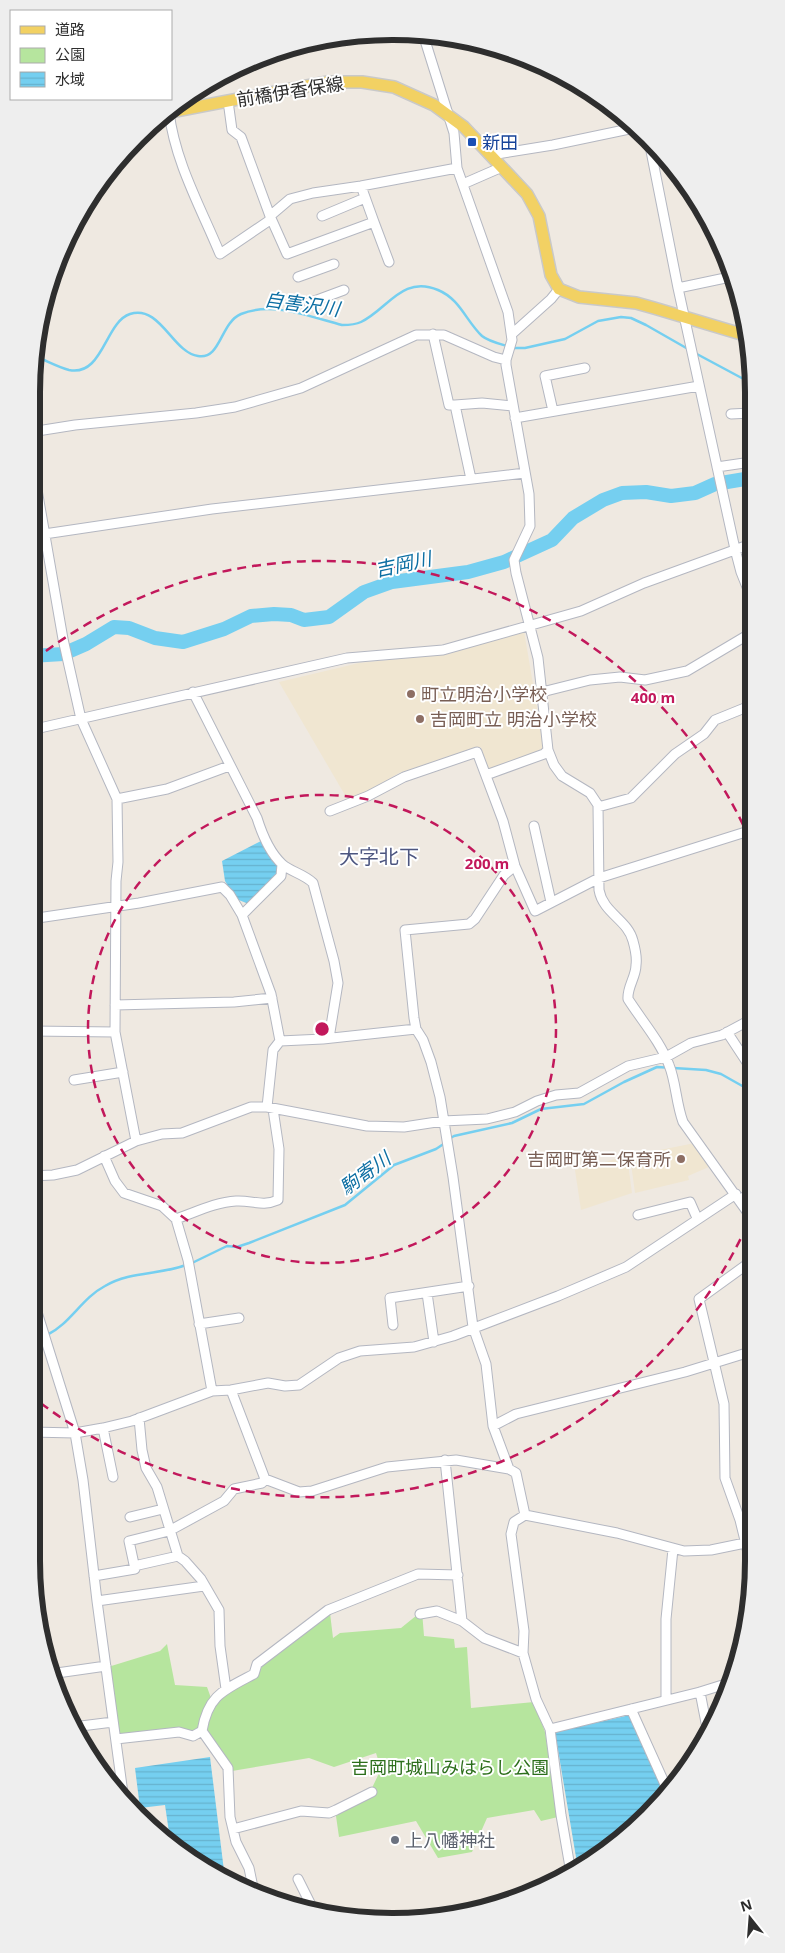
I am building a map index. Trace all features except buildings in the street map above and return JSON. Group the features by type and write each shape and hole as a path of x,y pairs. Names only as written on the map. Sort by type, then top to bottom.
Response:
{"main road":[{"name":"前橋伊香保線","path":"183,109 328,82 362,82 394,87 434,105 464,127 527,194 541,225 551,274 559,289"},
{"path":"559,289 579,297 636,304 740,334"}],"street":[{"path":"425,42 450,117 454,133 457,168 504,299 512,337 506,357 529,494 530,526 514,560 528,625 538,658 548,750 554,765 562,776 590,793 598,807 601,900 624,925 633,940 636,965 627,993 628,999 664,1052 670,1067 676,1105 683,1122 745,1208"},
{"path":"228,101 232,130 241,137 270,216 287,254 374,222"},
{"path":"169,120 178,153 220,254 270,220 270,216 290,199 313,193 457,168"},
{"path":"491,155 553,145 628,129"},
{"path":"650,152 699,386 735,549 745,582"},
{"path":"463,184 502,167"},
{"path":"360,186 389,262"},
{"path":"322,216 365,198"},
{"path":"298,277 334,264"},
{"path":"678,288 726,278"},
{"path":"512,337 559,289"},
{"path":"309,303 344,290"},
{"path":"433,334 449,405 482,403 513,406"},
{"path":"40,430 76,424 196,413 235,406 301,388 416,335 444,335 494,357 506,357"},
{"path":"553,411 545,376 585,368"},
{"path":"515,418 699,386"},
{"path":"455,405 471,480"},
{"path":"731,414 745,413"},
{"path":"718,470 745,463"},
{"path":"40,534 212,509 525,473"},
{"path":"40,505 63,639 81,719 117,799 118,862 116,881 115,1032 136,1141"},
{"path":"40,728 347,658 443,650 581,611 644,583 745,546"},
{"path":"542,692 590,680 620,677 645,680 687,671 745,637"},
{"path":"193,692 257,818 264,838 282,864 308,877 313,883 338,983 329,1038"},
{"path":"598,807 631,798 675,754 704,734 715,720 745,708"},
{"path":"486,775 544,754 548,750"},
{"path":"330,811 368,796 404,777 477,752 503,821 515,866 535,911 599,878 745,832"},
{"path":"117,799 167,789 229,766"},
{"path":"534,826 551,902"},
{"path":"242,915 281,876 282,864"},
{"path":"509,1469 493,1426 486,1364 473,1328 469,1286 443,1121 431,1062 423,1040 416,1029 405,930 469,924 475,919 504,875 515,866"},
{"path":"40,918 222,887 242,915 272,998 280,1041 273,1050 270,1108 279,1149 278,1200 262,1204 247,1201 228,1202 176,1219"},
{"path":"115,1004 234,1002 272,998"},
{"path":"40,1176 77,1170 136,1141 162,1134 182,1133 251,1107 270,1108 366,1126 404,1128 443,1121 488,1118 515,1112 537,1101 556,1095 579,1093 628,1066 666,1057 691,1043 727,1032 745,1023"},
{"path":"280,1041 416,1029"},
{"path":"40,1031 115,1032"},
{"path":"727,1032 745,1059"},
{"path":"74,1080 123,1072"},
{"path":"104,1156 115,1181 124,1193 162,1206 176,1219 188,1260 212,1391"},
{"path":"40,1432 75,1433 103,1428 138,1418 212,1391 231,1390 268,1383 285,1386 298,1385 339,1358 360,1351 414,1347 434,1342 558,1296 626,1267 697,1218 745,1194"},
{"path":"638,1215 690,1202 697,1218"},
{"path":"745,1266 699,1299 724,1404 725,1478 745,1532"},
{"path":"393,1325 390,1298 469,1286"},
{"path":"427,1293 434,1342"},
{"path":"199,1324 238,1318"},
{"path":"40,1322 75,1433 83,1480 122,1787"},
{"path":"493,1426 516,1414 715,1364 745,1354"},
{"path":"231,1390 265,1479 299,1492 312,1491 387,1467 456,1460 509,1469 516,1473 525,1516"},
{"path":"138,1418 146,1468 157,1487 178,1556 201,1579 219,1610 220,1646 226,1689"},
{"path":"103,1428 113,1477"},
{"path":"445,1460 462,1621"},
{"path":"94,1576 134,1570 129,1541 169,1531 224,1501 234,1489 262,1483 265,1479"},
{"path":"130,1517 163,1509"},
{"path":"570,1866 550,1729 536,1699 523,1654 524,1631 511,1534 514,1522 525,1516 617,1534 684,1551 698,1552 745,1542"},
{"path":"666,1700 666,1619 673,1549"},
{"path":"134,1566 178,1556"},
{"path":"252,1884 249,1868 236,1842 230,1817 228,1768 202,1731 205,1716 210,1705 226,1689 254,1674 257,1664 328,1610 418,1574 458,1576"},
{"path":"97,1601 204,1586"},
{"path":"420,1614 436,1611 462,1621 484,1638 523,1654"},
{"path":"59,1673 106,1666"},
{"path":"550,1729 722,1685"},
{"path":"700,1692 706,1722"},
{"path":"631,1709 665,1784"},
{"path":"81,1726 113,1722"},
{"path":"116,1739 179,1732 193,1736 202,1731"},
{"path":"233,1829 301,1811 328,1813 372,1792"},
{"path":"298,1879 310,1903"}],"shaded area":[{"name":"吉岡町立 明治小学校","path":"524,631 544,749 488,769 481,747 399,773 349,802 279,682 359,663 449,654"},
{"path":"695,1143 711,1166 688,1176 689,1180 635,1193 630,1156"},
{"path":"627,1156 632,1193 581,1210 575,1170"}],"green space":[{"name":"吉岡町城山みはらし公園","path":"422,1611 424,1636 454,1639 455,1648 467,1647 471,1708 534,1702 545,1732 558,1817 541,1821 534,1810 487,1818 472,1852 438,1858 416,1821 339,1837 335,1809 372,1788 381,1769 376,1753 334,1767 309,1758 232,1771 204,1731 193,1734 117,1737 108,1667 160,1651 167,1644 175,1685 207,1687 211,1698 259,1666 330,1613 333,1638 340,1633 401,1628"}],"water":[{"path":"261,841 281,867 279,875 249,904 236,899 225,881 222,861"},
{"path":"630,1715 662,1787 625,1826 577,1861 555,1732"},
{"path":"210,1757 224,1870 197,1854 169,1833 165,1805 140,1807 135,1768"}],"waterway":[{"name":"自害沢川","path":"42,359 69,370 80,370 97,357 122,319 130,314 141,313 150,316 158,322 189,353 206,356 216,347 234,319 241,314 253,310 278,310 342,325 354,324 371,316 405,290 415,287 425,287 446,294 482,336 507,346"},
{"name":"自害沢川","path":"512,348 525,348 565,339 598,321 621,317 631,318 646,325 688,349"},
{"name":"自害沢川","path":"695,353 744,379"},
{"name":"吉岡川","path":"40,655 63,654 86,644 114,627 129,628 155,638 183,642 224,629 251,616 291,615 304,620 329,617 364,592 392,582 468,572 504,562 552,540 573,518 603,500 622,493 646,492 671,496 695,493 715,484 745,479"},
{"name":"駒寄川","path":"449,1139 454,1136 512,1123 541,1109 584,1104 624,1082 657,1067 706,1070 721,1074 745,1088"},
{"name":"駒寄川","path":"192,1263 227,1246 237,1247 249,1243 345,1205 394,1165 436,1149 445,1143"},
{"name":"駒寄川","path":"47,1335 63,1324 89,1297 105,1286 135,1275 186,1265"}],"place":[{"name":"新田","path":"472,142"},
{"name":"町立明治小学校","path":"411,694"},
{"name":"吉岡町立 明治小学校","path":"420,719"},
{"name":"吉岡町第二保育所","path":"681,1159"},
{"name":"上八幡神社","path":"395,1840"}],"district":[{"name":"大字北下","path":"379,856"}]}
